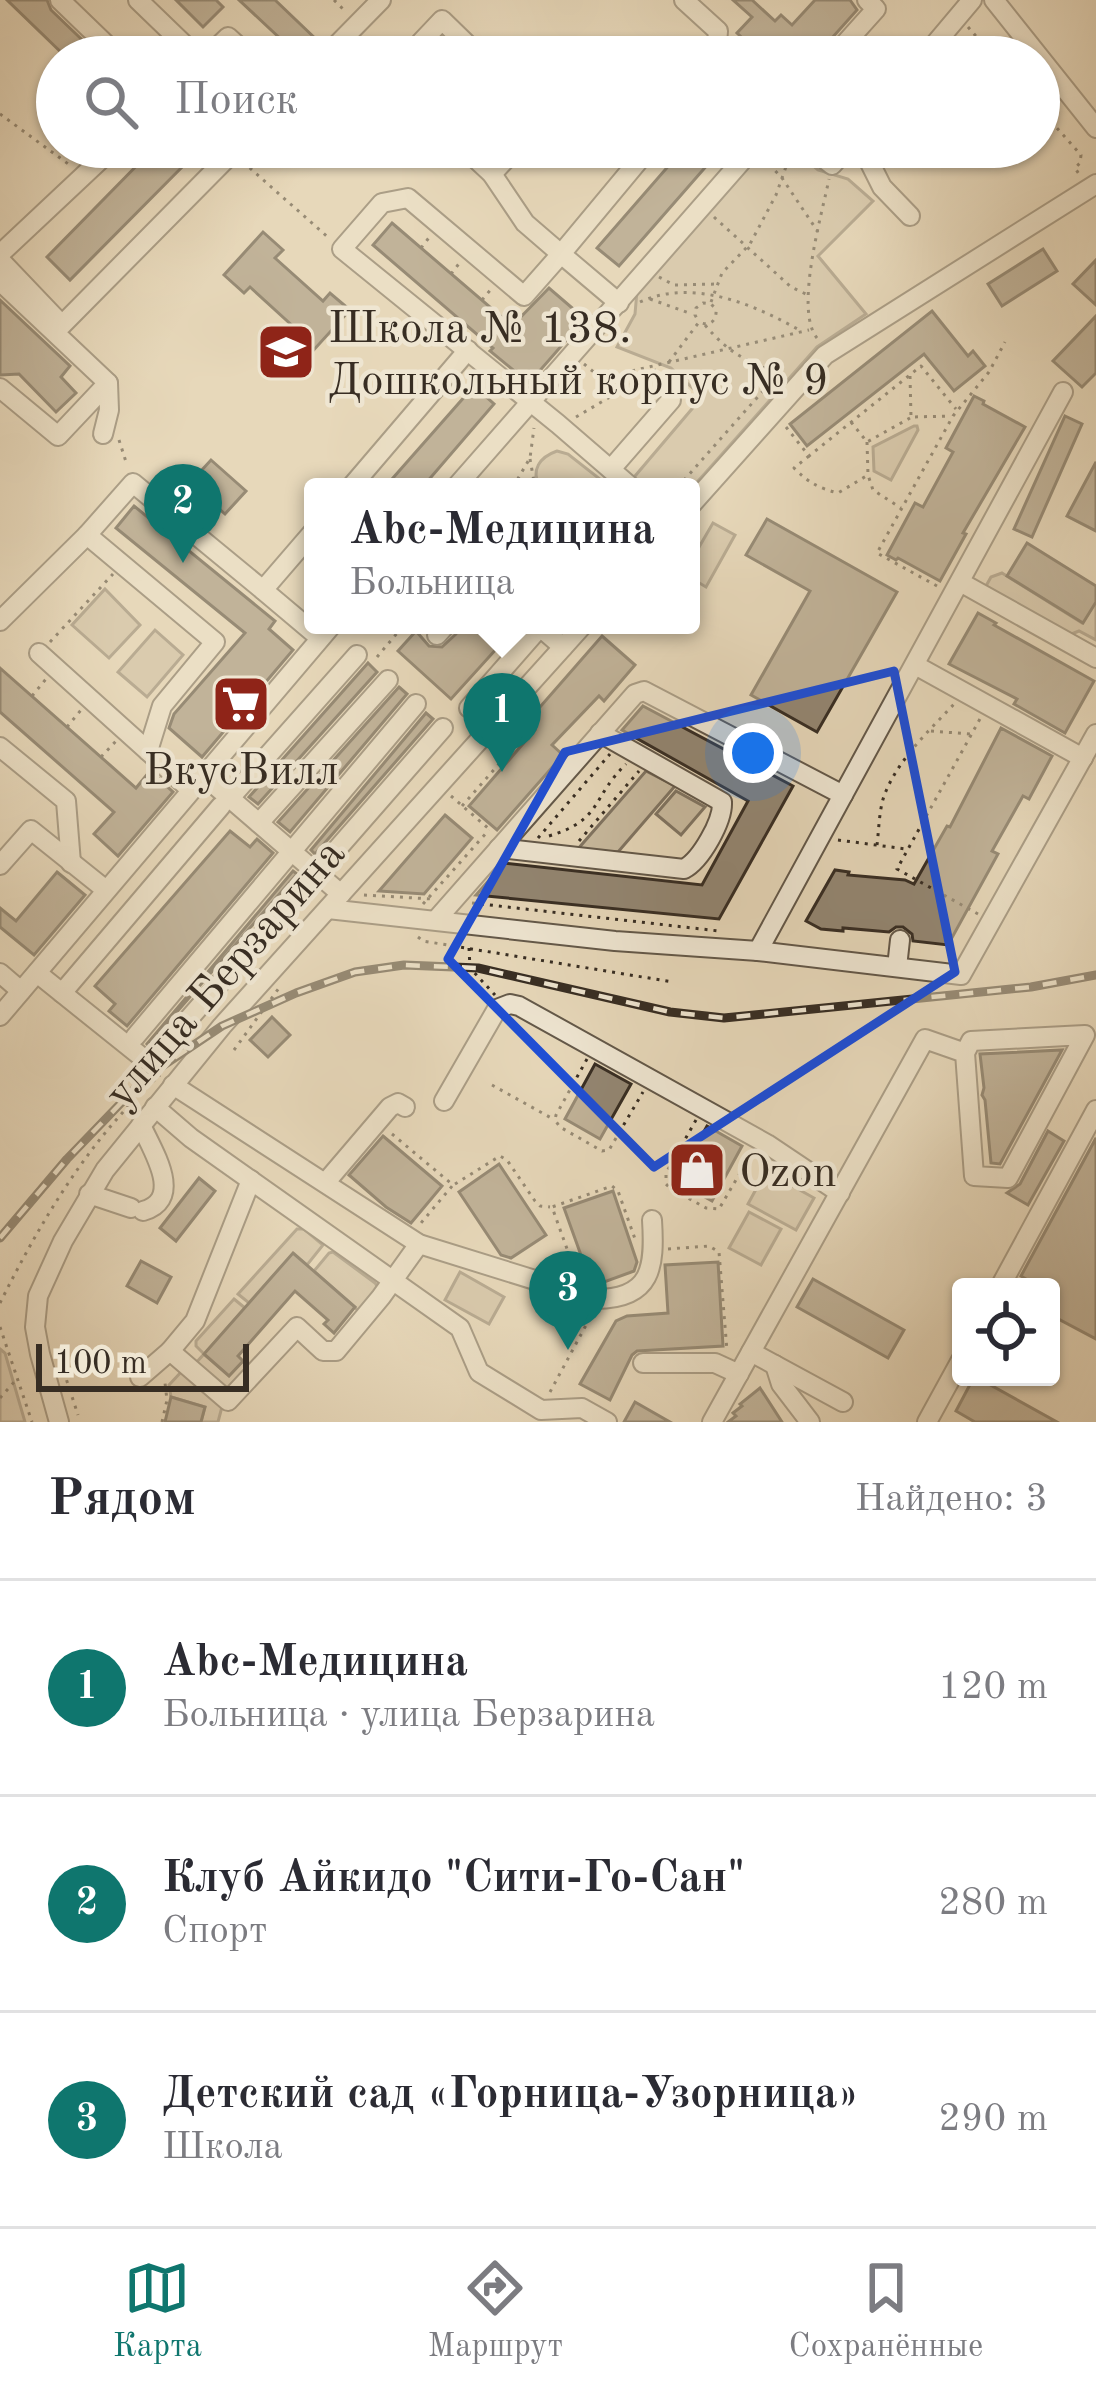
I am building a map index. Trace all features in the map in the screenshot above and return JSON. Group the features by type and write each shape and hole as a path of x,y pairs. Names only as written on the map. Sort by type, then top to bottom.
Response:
{"street":[{"path":"60,0 97,36"},
{"path":"138,0 175,36"},
{"path":"346,36 381,0"},
{"path":"685,0 718,31 718,36"},
{"path":"852,36 876,9 866,0"},
{"path":"942,36 972,0"},
{"path":"999,2 1025,36"},
{"path":"427,36 442,20 458,36"},
{"path":"1060,81 1096,128"},
{"path":"91,168 0,257 62,325 210,168"},
{"path":"486,168 525,223 619,303"},
{"path":"492,174 498,168"},
{"path":"622,478 342,249 382,203 408,198 524,296 632,168"},
{"path":"465,478 534,405 736,168"},
{"path":"872,168 882,187 910,217"},
{"path":"700,495 826,355 1092,187"},
{"path":"0,280 108,383 109,410 103,434"},
{"path":"359,478 468,350"},
{"path":"0,388 58,436 108,383"},
{"path":"758,951 1064,392"},
{"path":"611,469 671,400"},
{"path":"0,621 134,483 263,590 304,617"},
{"path":"87,535 215,642 162,706 148,751"},
{"path":"263,590 304,542"},
{"path":"957,588 1096,658"},
{"path":"0,1016 324,634"},
{"path":"469,708 534,634"},
{"path":"549,634 563,647"},
{"name":"улица Берзарина","path":"68,1419 40,1354 35,1327 38,1297 89,1194 155,1108 159,1068 334,901 575,634"},
{"path":"39,652 148,751 260,823 315,872 334,901 436,920 961,975 1096,734"},
{"path":"62,993 225,802 367,656"},
{"path":"915,665 1083,758"},
{"path":"260,823 388,680"},
{"path":"436,920 499,848 514,821 634,694 644,691 844,795"},
{"path":"135,1037 416,704"},
{"path":"159,1068 315,872 442,728"},
{"path":"499,848 684,869 695,863 722,814 722,802 600,733"},
{"path":"0,746 66,801 71,863"},
{"path":"0,865 31,830 106,890"},
{"path":"897,968 900,940"},
{"path":"37,973 159,1068 414,1241 592,1297 616,1299 628,1295 648,1275 654,1250 652,1220"},
{"path":"0,974 21,992"},
{"path":"445,1101 491,1017 504,1006 519,1006 759,1139 840,1193"},
{"path":"1085,1035 1008,1178 974,1176 965,1053 971,1041 1085,1035"},
{"path":"712,1422 731,1370 752,1352 926,1039 965,1053"},
{"path":"326,1182 395,1104 405,1107"},
{"path":"155,1108 460,1328 479,1372 541,1410 581,1408 607,1422"},
{"path":"1005,1278 1096,1110"},
{"path":"89,1194 137,1209 153,1208 161,1201 166,1190 161,1171 140,1125"},
{"path":"140,1377 170,1352 195,1321 251,1180"},
{"path":"223,1422 229,1401 297,1327 323,1351 336,1351 394,1280 414,1241"},
{"path":"170,1352 229,1401"},
{"path":"752,1352 843,1402"},
{"path":"643,1363 705,1362 731,1370"},
{"path":"776,1365 781,1384 810,1422"},
{"path":"927,1422 952,1376"}],"path":[{"path":"0,114 36,141"},
{"path":"1060,132 1081,155 1075,168 1092,187"},
{"path":"72,168 83,176"},
{"path":"773,168 818,232"},
{"path":"711,304 722,273 747,247 785,168"},
{"path":"819,340 810,330 809,277 831,168"},
{"path":"250,169 342,249"},
{"path":"703,206 791,287 809,295"},
{"path":"647,270 674,285 718,284"},
{"path":"673,292 674,285"},
{"path":"619,303 631,307 663,291 714,294 802,332"},
{"path":"648,298 695,315 726,349 746,362 786,376"},
{"path":"558,424 668,363 702,324 717,316 711,304 703,303 695,315"},
{"path":"573,355 601,378 810,330"},
{"path":"957,588 877,553 953,416 1005,343"},
{"path":"868,475 838,493 807,482 794,468 922,365 957,410"},
{"path":"686,478 779,373"},
{"path":"910,375 911,417"},
{"path":"533,478 534,405"},
{"path":"109,410 134,483"},
{"path":"774,412 809,456"},
{"path":"867,442 911,417 953,416"},
{"path":"850,422 867,442 873,490 902,508"},
{"path":"518,478 530,458"},
{"path":"39,652 122,564"},
{"path":"367,656 393,634"},
{"path":"32,696 56,668"},
{"path":"877,845 883,799 911,750 965,693"},
{"path":"67,727 91,700"},
{"path":"988,705 897,869 991,922"},
{"path":"462,806 528,731 515,720"},
{"path":"101,757 125,730"},
{"path":"930,730 971,734"},
{"path":"619,743 536,840 584,822 615,775 644,757"},
{"path":"566,856 644,757"},
{"path":"450,795 490,830 411,917 415,934 423,941 673,982"},
{"path":"599,800 608,807"},
{"path":"820,838 908,849"},
{"path":"362,895 428,898 724,932"},
{"path":"469,946 470,968 504,1006"},
{"path":"555,1120 594,1047"},
{"path":"0,1303 67,1182 159,1068"},
{"path":"492,1085 596,1147 610,1150 650,1079"},
{"path":"703,1108 665,1178 670,1188 706,1208 718,1209 759,1139"},
{"path":"378,1122 453,1185"},
{"path":"414,1241 453,1185 500,1156 540,1206 552,1207 606,1187 616,1188 648,1275"},
{"path":"546,1400 592,1297 552,1207"},
{"path":"654,1250 709,1246 721,1256 731,1370"},
{"path":"0,1327 32,1422"},
{"path":"61,1363 68,1419"},
{"path":"0,1398 17,1378"},
{"path":"162,1422 165,1383"}],"highlighted area":[{"path":"894,671 955,972 654,1167 448,959 565,752"}],"shaded area":[{"path":"743,168 816,168 848,179 873,201 818,256 866,314 817,347 700,479 633,478 702,397 671,368 617,347 635,314 637,291"},
{"path":"914,426 918,430 891,480 874,471 873,447"},
{"path":"557,451 568,454 599,478 537,478 538,465"},
{"path":"713,523 735,535 706,587 700,583 700,545"},
{"path":"1002,573 1082,623 1096,602 1096,640 1079,631 1069,635 986,586 991,577"},
{"path":"105,589 140,625 109,658 72,625"},
{"path":"155,630 183,655 147,697 118,672"},
{"path":"646,771 675,786 618,852 577,850"},
{"path":"676,791 705,807 681,835 656,814"},
{"path":"766,1171 814,1198 796,1230 748,1204"},
{"path":"749,1212 781,1229 761,1265 729,1248"},
{"path":"297,1229 304,1229 323,1245 307,1265 293,1254 249,1303 238,1294"},
{"path":"333,1252 379,1289 361,1313 314,1271"},
{"path":"460,1272 504,1297 489,1324 445,1300"},
{"path":"234,1299 245,1308 204,1354 196,1341"},
{"path":"0,1349 5,1353 25,1422 0,1422"},
{"path":"204,1354 229,1376 243,1361 252,1368 226,1388 194,1365"},
{"path":"182,1371 223,1403 218,1422 201,1422 205,1407 171,1397 169,1385"}],"building":[{"path":"7,0 47,0 78,36 44,36"},
{"path":"176,0 216,0 223,7 203,27"},
{"path":"239,0 275,0 313,36 278,36"},
{"path":"733,0 752,0 775,21 781,15 792,25 815,0 850,0 857,10 834,36 740,36 737,33 752,17"},
{"path":"134,168 181,168 70,280 47,257"},
{"path":"667,168 705,168 619,266 597,248"},
{"path":"392,223 512,326 549,288 585,319 529,383 373,245"},
{"path":"263,232 283,250 275,258 323,301 330,293 350,310 311,353 291,335 297,330 250,287 244,293 224,275"},
{"path":"1043,249 1057,271 1002,306 988,284"},
{"path":"1096,260 1096,305 1073,284"},
{"path":"0,300 70,366 61,377 76,393 56,412 19,374 0,375"},
{"path":"932,311 968,356 973,351 985,366 954,391 924,354 807,446 790,424"},
{"path":"1096,316 1096,373 1082,387 1053,361"},
{"path":"474,386 494,404 430,478 393,478"},
{"path":"974,396 1025,427 940,581 887,555 915,503 923,507 953,452 946,448"},
{"path":"1065,416 1082,424 1032,537 1014,529"},
{"path":"211,460 246,491 225,514 190,483"},
{"path":"1096,462 1096,531 1067,516"},
{"path":"134,506 275,621 269,629 293,650 202,757 169,728 174,714 245,633 116,528"},
{"path":"767,519 897,592 817,732 751,695 810,591 746,555"},
{"path":"1027,543 1096,586 1096,602 1083,623 1007,576"},
{"path":"978,613 1094,681 1065,733 1014,704 1017,699 949,664"},
{"path":"413,634 429,646 442,647 456,634 516,634 451,699 398,651"},
{"path":"602,636 635,665 604,701 599,696 552,745 563,755 497,830 469,806 535,730 526,723"},
{"path":"368,663 377,672 258,804 249,797"},
{"path":"0,668 136,788 150,771 173,792 118,856 94,834 114,812 0,712"},
{"path":"399,687 407,694 290,832 278,822"},
{"path":"643,706 793,786 719,919 476,895 504,863 702,885 748,801 622,730"},
{"path":"426,713 433,719 315,854 311,850"},
{"path":"1001,728 1052,756 992,851 998,854 948,945 913,941 903,927 889,932 843,931 821,929 806,921 835,870 914,884 950,827"},
{"path":"445,815 472,838 424,894 379,891"},
{"path":"230,831 250,847 257,839 273,853 127,1026 109,1011 115,1004 95,986"},
{"path":"293,871 297,874 148,1045 147,1044"},
{"path":"57,872 85,895 34,955 0,927 0,908 16,921"},
{"path":"272,1017 290,1035 268,1057 250,1040"},
{"path":"1062,1050 1000,1164 991,1163 980,1054"},
{"path":"595,1064 631,1084 600,1139 565,1119"},
{"path":"707,1126 742,1146 712,1201 676,1181"},
{"path":"1048,1131 1064,1141 1028,1205 1007,1193 1020,1184"},
{"path":"383,1136 442,1186 411,1223 349,1175"},
{"path":"1096,1138 1096,1339 1060,1320 1060,1278 1021,1276"},
{"path":"499,1164 546,1235 511,1258 501,1255 459,1192"},
{"path":"199,1178 215,1191 176,1241 160,1228"},
{"path":"613,1191 637,1262 634,1271 596,1285 591,1283 564,1208"},
{"path":"293,1253 355,1307 334,1333 324,1324 328,1320 295,1291 238,1356 243,1361 229,1376 204,1354"},
{"path":"141,1261 171,1277 157,1303 127,1286"},
{"path":"718,1262 723,1346 637,1351 610,1400 580,1384 616,1321 668,1313 665,1265"},
{"path":"813,1279 904,1330 888,1358 797,1307"},
{"path":"969,1386 992,1386 1057,1422 975,1422 956,1411"},
{"path":"760,1388 782,1422 728,1422 740,1404"},
{"path":"171,1397 205,1407 201,1422 165,1422"},
{"path":"635,1402 670,1422 624,1422"}],"railway":[{"path":"0,1238 146,1077 222,1026 355,972 404,965 478,968 670,1012 724,1018 1031,987 1096,975"}],"place":[{"name":"Школа № 138. Дошкольный корпус № 9","path":"286,352"},
{"name":"Клуб Айкидо \"Сити-Го-Сан\"","path":"183,563"},
{"name":"ВкусВилл","path":"241,704"},
{"name":"Abc-Медицина","path":"502,772"},
{"name":"Ozon","path":"697,1170"},
{"name":"Детский сад «Горница-Узорница»","path":"568,1350"}]}
